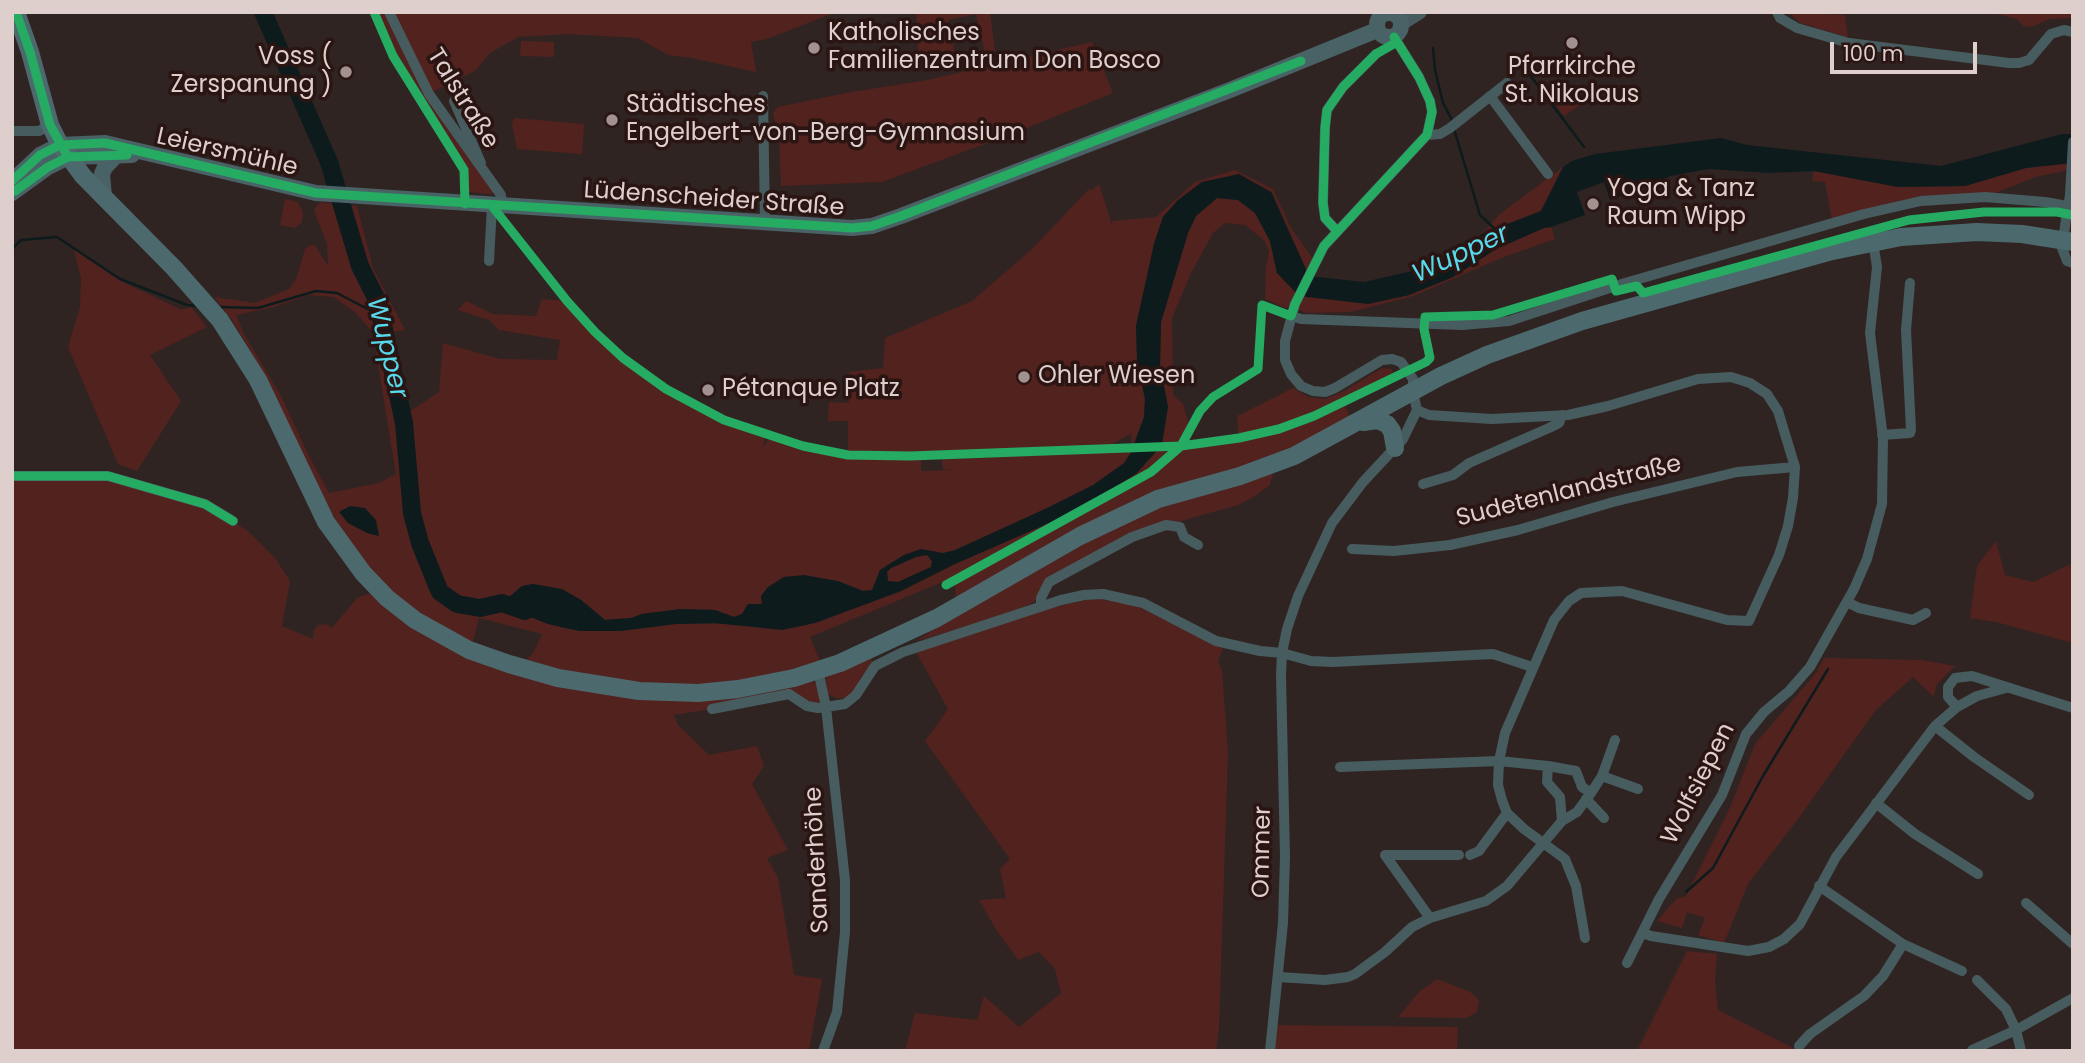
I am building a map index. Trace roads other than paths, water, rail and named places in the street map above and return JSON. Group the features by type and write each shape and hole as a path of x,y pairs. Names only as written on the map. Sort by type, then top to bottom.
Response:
{"main road":[{"path":"16,12 50,125 64,151 220,320 258,380 326,522 363,573 387,598 415,620 469,650 527,670 607,687 672,693 738,689 818,670 861,654 911,631 1080,536 1158,499 1240,476 1294,456 1359,422 1413,385 1573,324 1779,265 1872,242 1923,234 1977,232 2068,240"},
{"path":"1389,13 1398,17 1398,31 1383,36 1377,30 1379,18 1389,13"},
{"name":"Lüdenscheider Straße","path":"311,192 765,224 843,228 872,226 1146,122 1377,30"},
{"name":"Leiersmühle","path":"12,192 64,151 105,144 311,192"},
{"path":"12,181 40,155 64,151"},
{"name":"Leiersmühle","path":"64,151 117,155 141,153"},
{"path":"104,197 102,174 117,155"},
{"path":"1359,422 1377,421 1387,424 1392,432 1395,448"}],"street":[{"name":"Talstraße","path":"389,12 429,94 501,195 497,206"},
{"path":"1420,12 1398,31 1430,101 1432,112 1427,135 1324,246 1295,304 1285,341 1285,360 1294,378 1309,390 1329,391 1382,360 1392,359 1401,362 1413,385 1417,410 1429,415 1492,419 1562,415 1608,406 1698,379 1731,377 1750,383 1767,394 1778,411 1795,467 1788,526 1765,590 1749,621 1727,620 1622,591 1581,593 1569,601 1554,620 1532,667 1505,733 1499,761 1498,785 1507,813 1565,859 1576,886 1585,938"},
{"path":"1777,12 1780,18 1797,28 1849,43 2009,64 2029,60 2051,34 2064,30 2073,32"},
{"path":"1338,231 1325,218 1323,203 1327,110 1343,87 1377,54"},
{"path":"1427,135 1440,134 1455,125 1507,83"},
{"path":"763,96 765,224"},
{"path":"1490,96 1548,174"},
{"name":"Talstraße","path":"454,101 483,170"},
{"path":"12,131 39,131 50,125"},
{"path":"2073,142 2073,169 2066,219 2068,240 2063,254 2067,261 2073,263"},
{"path":"1292,316 1301,319 1462,325 1509,321 1864,214 1921,201 1985,197 2045,201 2073,207"},
{"path":"489,261 497,206"},
{"name":"Wolfsiepen","path":"1627,963 1659,899 1722,795 1746,734 1764,712 1810,667 1847,602 1867,559 1882,504 1882,435 1870,333 1877,267 1872,242"},
{"path":"1882,435 1910,433 1911,430 1906,330 1910,283"},
{"name":"Ommer","path":"1270,1051 1279,977 1285,857 1282,653 1298,596 1332,523 1356,490 1408,433 1417,410"},
{"path":"1423,484 1453,475 1469,463 1559,423 1562,415"},
{"name":"Sudetenlandstraße","path":"1352,550 1394,551 1450,545 1518,530 1613,502 1737,472 1795,467"},
{"path":"12,476 108,476 205,505 233,521"},
{"path":"1041,606 1041,598 1049,582 1132,537 1166,525 1180,527 1184,537 1198,545"},
{"path":"712,709 789,694 807,706 818,708 850,702 872,669 889,658 1041,606 1084,595 1121,597 1143,603 1216,641 1311,661 1333,663 1493,654 1532,667"},
{"path":"1847,602 1859,608 1913,620 1926,613"},
{"name":"Sanderhöhe","path":"818,670 826,707 845,880 845,932 837,1012 823,1051"},
{"path":"1957,707 1946,693 1948,687 1955,678 1972,676 2073,708"},
{"path":"1643,933 1748,951 1769,947 1793,932 1836,857 1935,726 1957,707 1977,695 2006,688"},
{"path":"1935,726 2029,795"},
{"path":"1279,977 1325,980 1348,977 1373,961 1412,927 1430,918 1486,901 1507,886 1562,821 1577,812 1602,776 1615,740"},
{"path":"1340,768 1499,761 1576,771 1582,787 1604,817"},
{"path":"1548,766 1547,782 1560,796 1562,821"},
{"path":"1602,776 1638,789"},
{"path":"1876,803 1915,834 1978,874"},
{"path":"1430,918 1385,855 1464,855 1479,851 1507,813"},
{"path":"1819,886 1903,944 1962,971"},
{"path":"2026,903 2073,944"},
{"path":"1799,1046 1810,1034 1864,996 1883,976 1903,944"},
{"path":"1977,980 2006,1009 2016,1030 2021,1051"},
{"path":"1972,1050 2016,1030 2073,998"}],"water":[{"path":"2062,134 2073,134 2073,163 2026,168 1965,186 1898,187 1814,171 1769,173 1709,169 1671,176 1610,200 1604,182 1577,192 1585,215 1544,228 1496,249 1453,277 1409,295 1368,304 1299,296 1277,273 1270,241 1255,213 1238,200 1217,198 1196,216 1188,233 1161,322 1160,365 1168,407 1162,445 1137,473 1086,507 955,564 901,591 815,623 782,630 714,623 676,624 620,631 580,631 548,624 504,607 502,603 522,586 533,584 562,589 581,600 605,620 681,609 715,610 734,617 742,614 748,604 762,604 761,596 768,587 784,577 804,575 838,581 863,591 872,590 880,570 904,555 921,549 943,553 955,550 1093,485 1124,463 1132,451 1144,417 1145,399 1137,360 1136,326 1154,244 1163,217 1178,200 1202,182 1239,174 1271,192 1309,276 1364,282 1421,269 1447,258 1482,234 1541,211 1563,167 1572,161 1595,154 1721,138 1747,145 1941,166","holes":["927,555 932,561 931,567 898,582 888,581 887,572 891,568"]},
{"path":"350,506 365,508 376,520 379,536 348,523 339,512"}],"waterway":[{"name":"Wupper","path":"263,12 329,162 360,266 378,302 404,423 412,513 420,543 440,592 457,604 480,608 502,603 525,611"},
{"path":"1433,48 1443,103 1453,122"},
{"path":"1530,75 1584,147"},
{"path":"1454,129 1480,215 1496,230"},
{"path":"12,249 21,240 57,237 120,279 187,305 197,306"},
{"path":"218,307 258,308 316,291 337,293 381,316"},
{"path":"1686,892 1713,868 1763,776 1828,669"}],"place":[{"name":"Pfarrkirche St. Nikolaus","path":"1572,43"},
{"name":"Katholisches Familienzentrum Don Bosco","path":"814,48"},
{"name":"Voss ( Zerspanung )","path":"346,72"},
{"name":"Städtisches Engelbert-von-Berg-Gymnasium","path":"612,120"},
{"name":"Yoga & Tanz Raum Wipp","path":"1593,204"},
{"name":"Ohler Wiesen","path":"1024,377"},
{"name":"Pétanque Platz","path":"708,390"}]}
